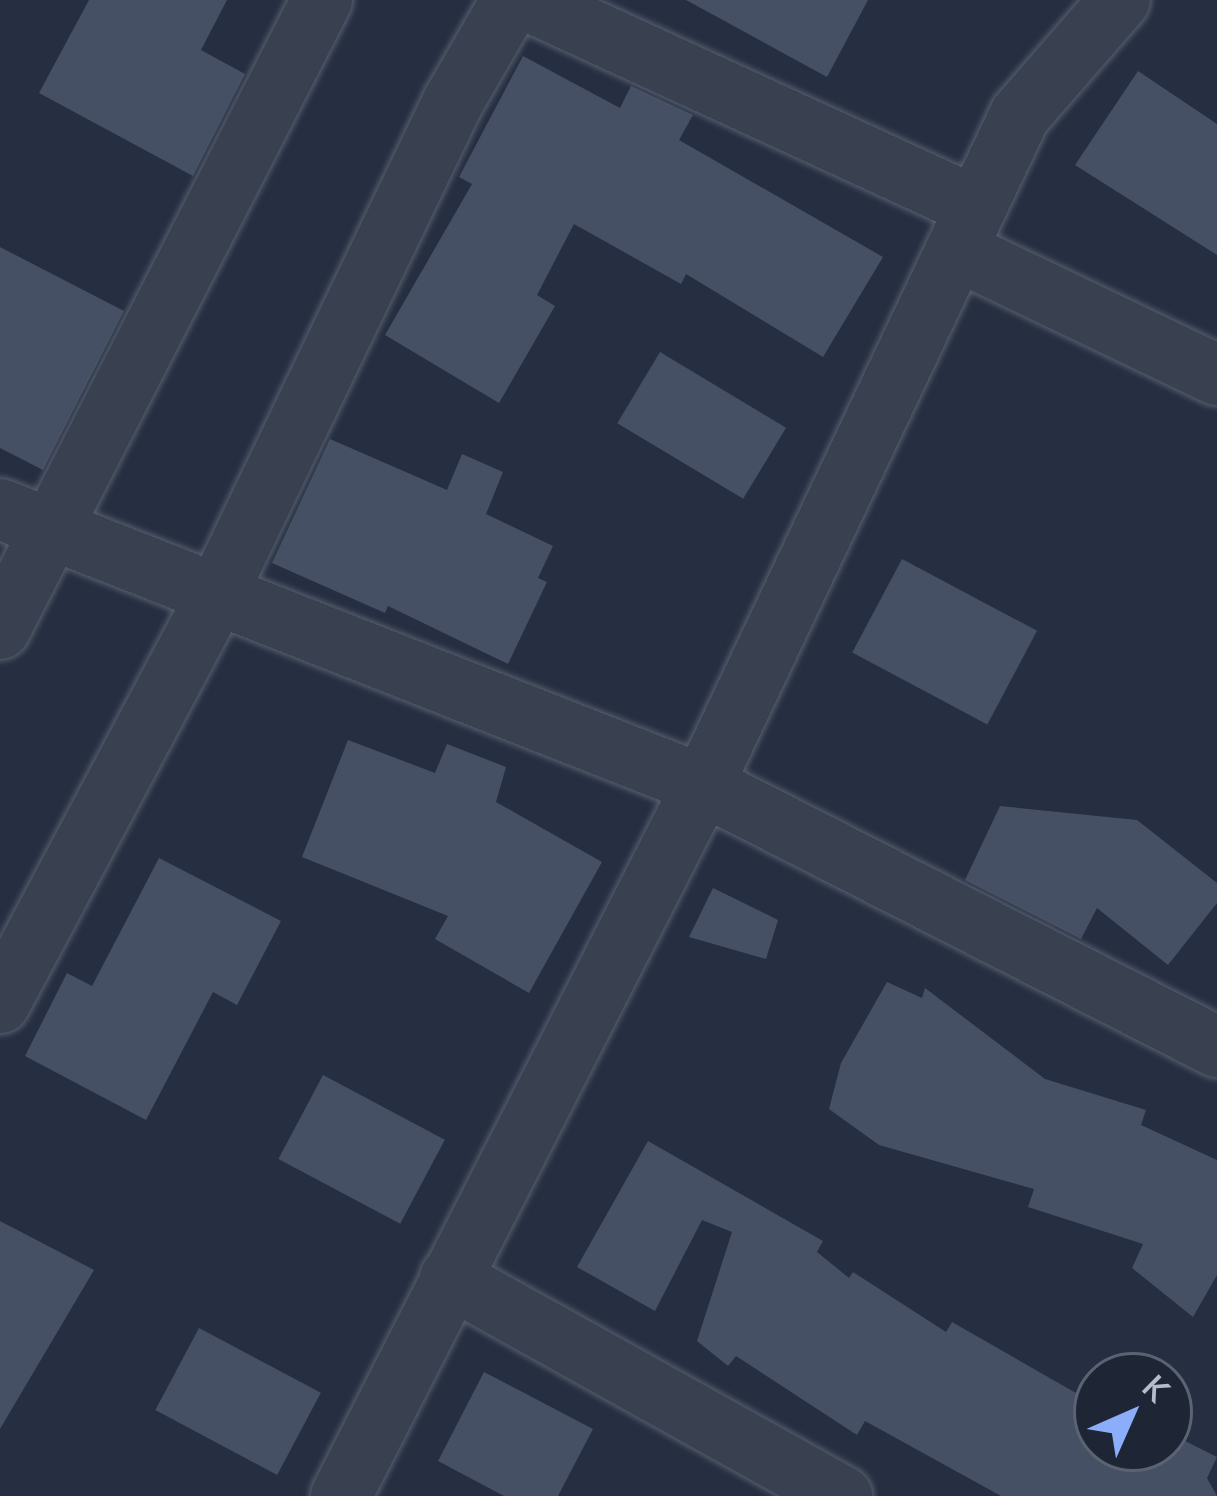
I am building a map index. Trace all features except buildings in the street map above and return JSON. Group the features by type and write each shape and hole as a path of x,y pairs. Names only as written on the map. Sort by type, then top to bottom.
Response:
{"street":[{"path":"0,629 26,520 322,0"},
{"path":"0,1003 215,598 453,102 512,0"},
{"path":"526,0 966,229 1217,375"},
{"path":"341,1496 703,784 1020,116 1120,0"},
{"path":"26,520 215,598 703,784 1217,1047"},
{"path":"450,1278 842,1496"}]}
